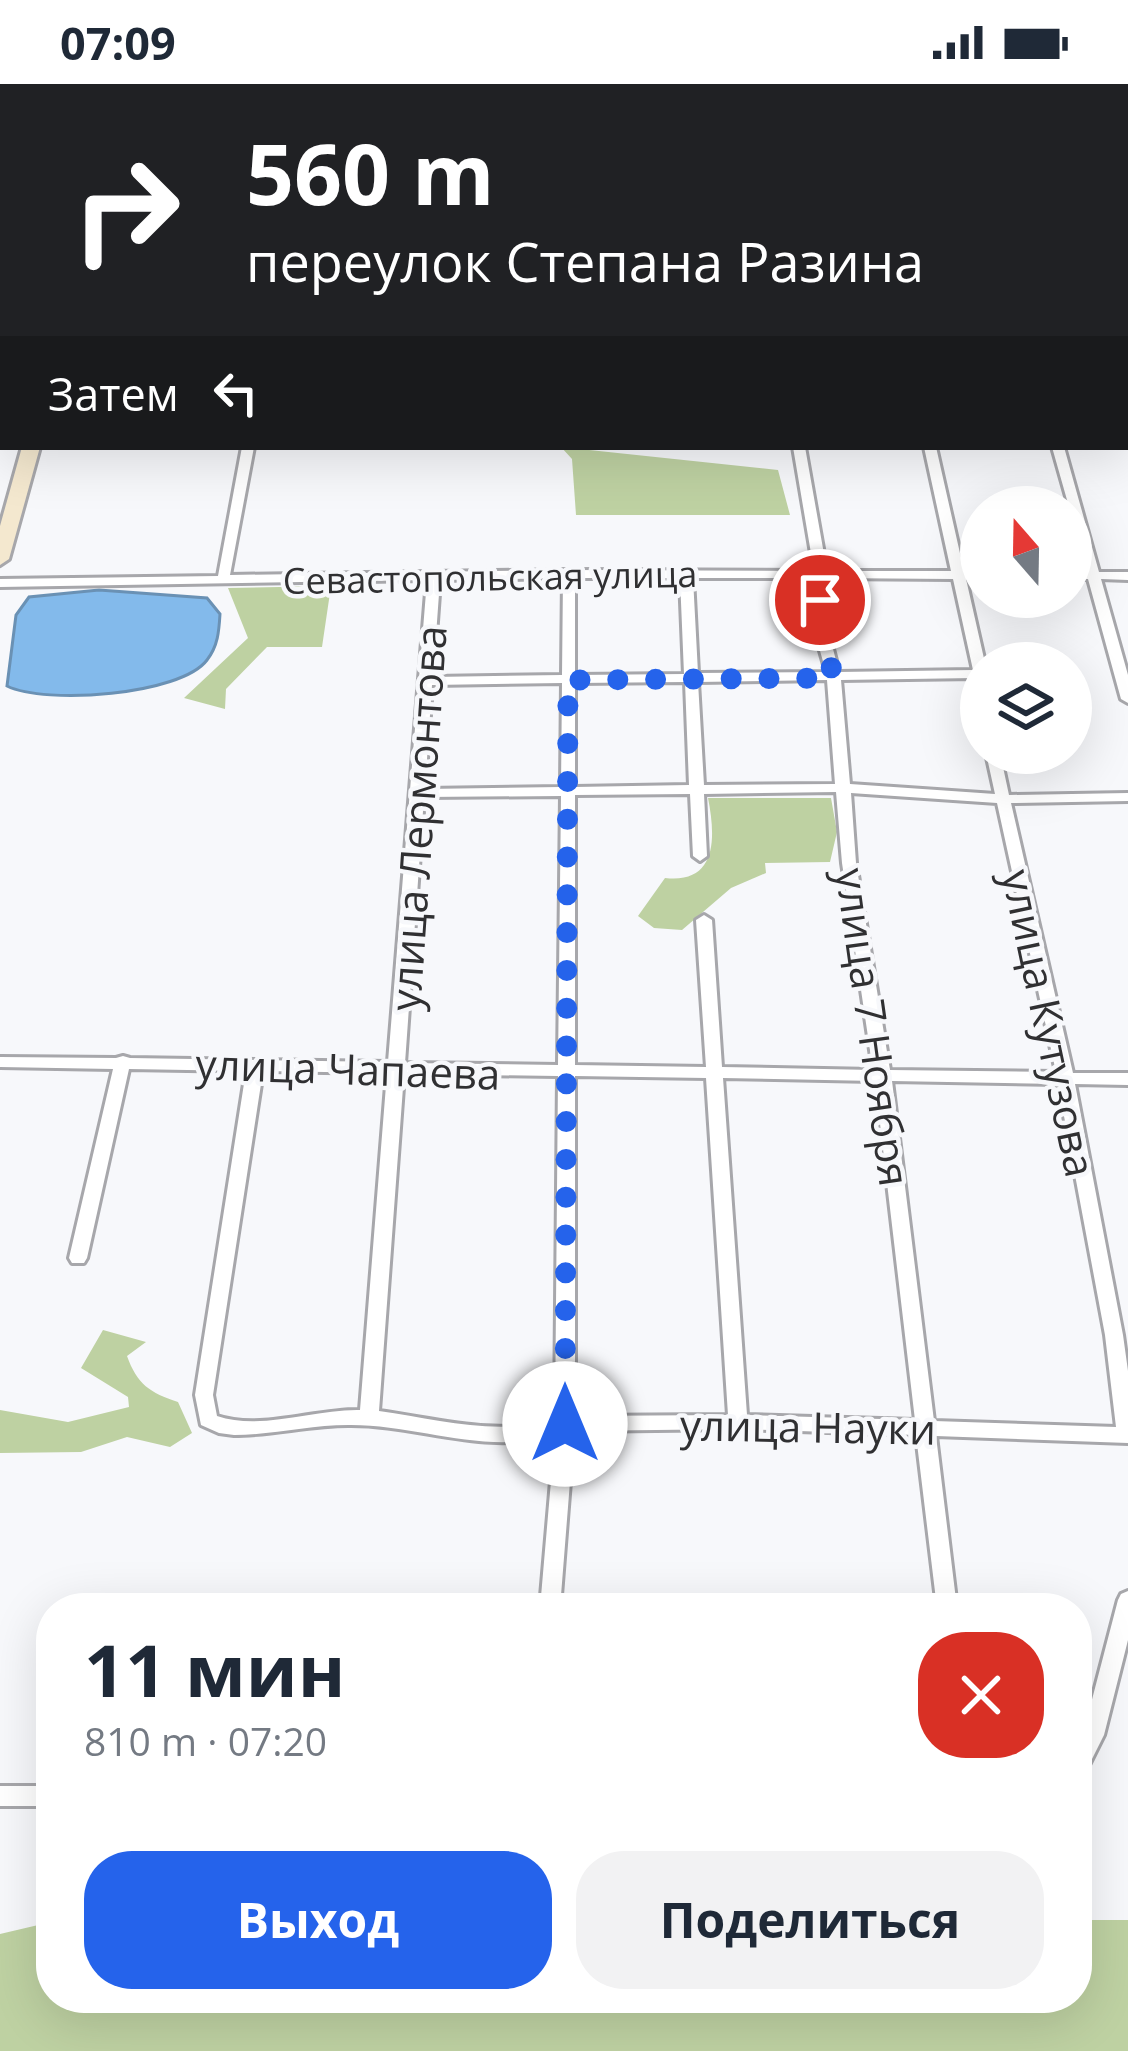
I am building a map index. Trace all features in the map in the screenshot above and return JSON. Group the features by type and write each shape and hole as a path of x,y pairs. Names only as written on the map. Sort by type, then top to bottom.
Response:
{"street":[{"path":"0,559 31,450"},
{"path":"223,581 247,450"},
{"name":"улица 7 Ноября","path":"800,450 821,574 820,626 834,678 849,863 883,1079 945,1593"},
{"path":"931,450 973,642"},
{"path":"1059,450 1128,699"},
{"path":"550,1593 565,1424 569,574"},
{"name":"Севастопольская улица","path":"0,583 569,574 957,575"},
{"path":"686,574 700,856"},
{"path":"1094,574 1128,575"},
{"name":"улица Лермонтова","path":"369,1417 434,577"},
{"path":"426,681 960,676"},
{"name":"улица Кутузова","path":"996,774 1066,1080 1128,1435"},
{"path":"418,793 845,788 1000,799 1128,797"},
{"path":"704,920 738,1422"},
{"name":"улица Чапаева","path":"0,1061 398,1072 1128,1079"},
{"path":"77,1258 124,1061"},
{"name":"улица Науки","path":"255,1067 204,1395 208,1420 217,1428 239,1431 275,1421 369,1417 494,1437 539,1435 565,1424 738,1422 1128,1435"},
{"path":"1092,1737 1128,1600"},
{"path":"0,1796 36,1796"}],"green space":[{"path":"564,450 778,470 790,515 576,515 572,459"},
{"path":"331,586 322,647 267,647 226,689 225,709 184,698 248,638 228,588"},
{"path":"708,798 831,798 837,832 830,862 765,863 766,873 731,888 682,930 654,928 638,916 665,878 695,874 709,855"},
{"path":"103,1330 146,1342 127,1356 135,1374 146,1386 178,1402 192,1433 170,1447 127,1437 81,1452 0,1453 0,1410 68,1422 129,1407 128,1397 81,1368"},
{"path":"1092,1920 1128,1920 1128,2051 0,2051 0,1934 36,1926 36,2013 1092,2013"}],"water":[{"path":"99,590 207,598 220,614 211,655 192,672 142,689 51,695 7,686 16,615 29,597"}],"route":[{"path":"565,1424 568,680 834,678 820,626 820,600"}]}
